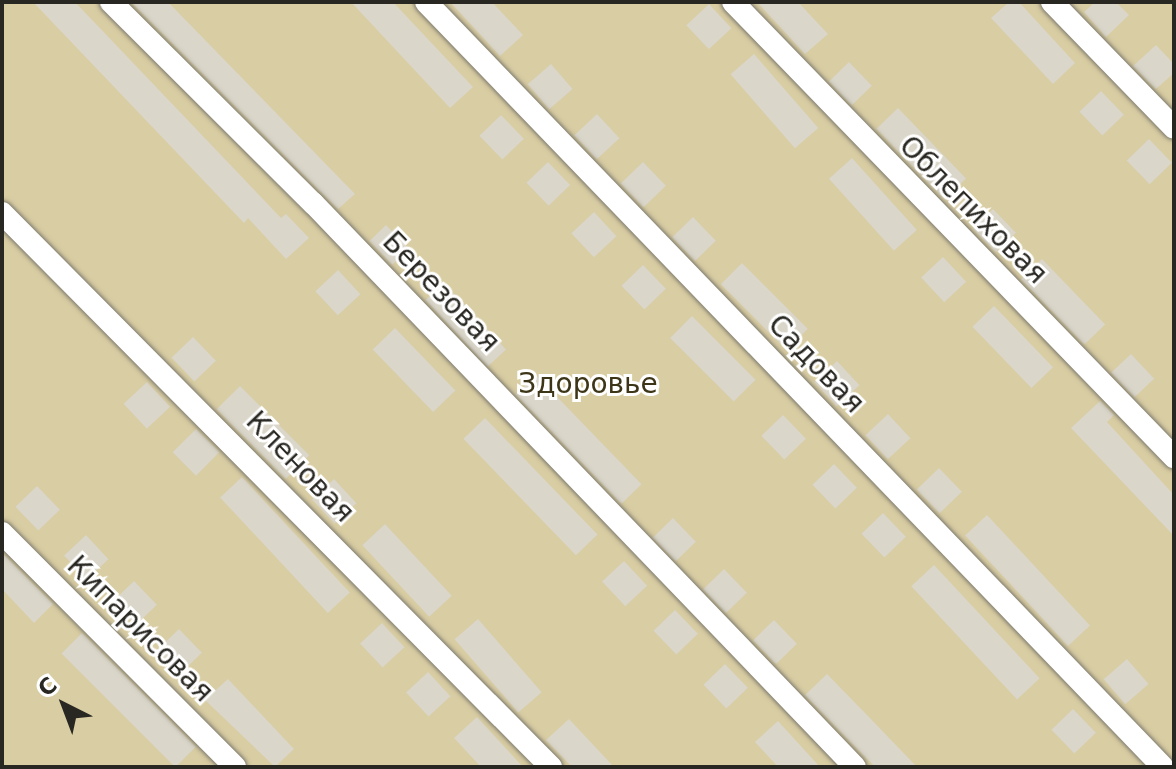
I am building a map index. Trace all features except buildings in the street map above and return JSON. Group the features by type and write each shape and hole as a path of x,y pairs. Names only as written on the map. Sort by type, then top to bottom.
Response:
{"street":[{"name":"Березовая","path":"111,2 313,203 855,767"},
{"name":"Садовая","path":"426,2 1163,767"},
{"name":"Облепиховая","path":"733,2 1174,457"},
{"path":"1052,2 1174,128"},
{"name":"Кленовая","path":"2,213 551,767"},
{"name":"Кипарисовая","path":"2,533 235,767"}],"green space":[{"name":"Здоровье","path":"2,2 1174,2 1174,767 2,767"}]}
